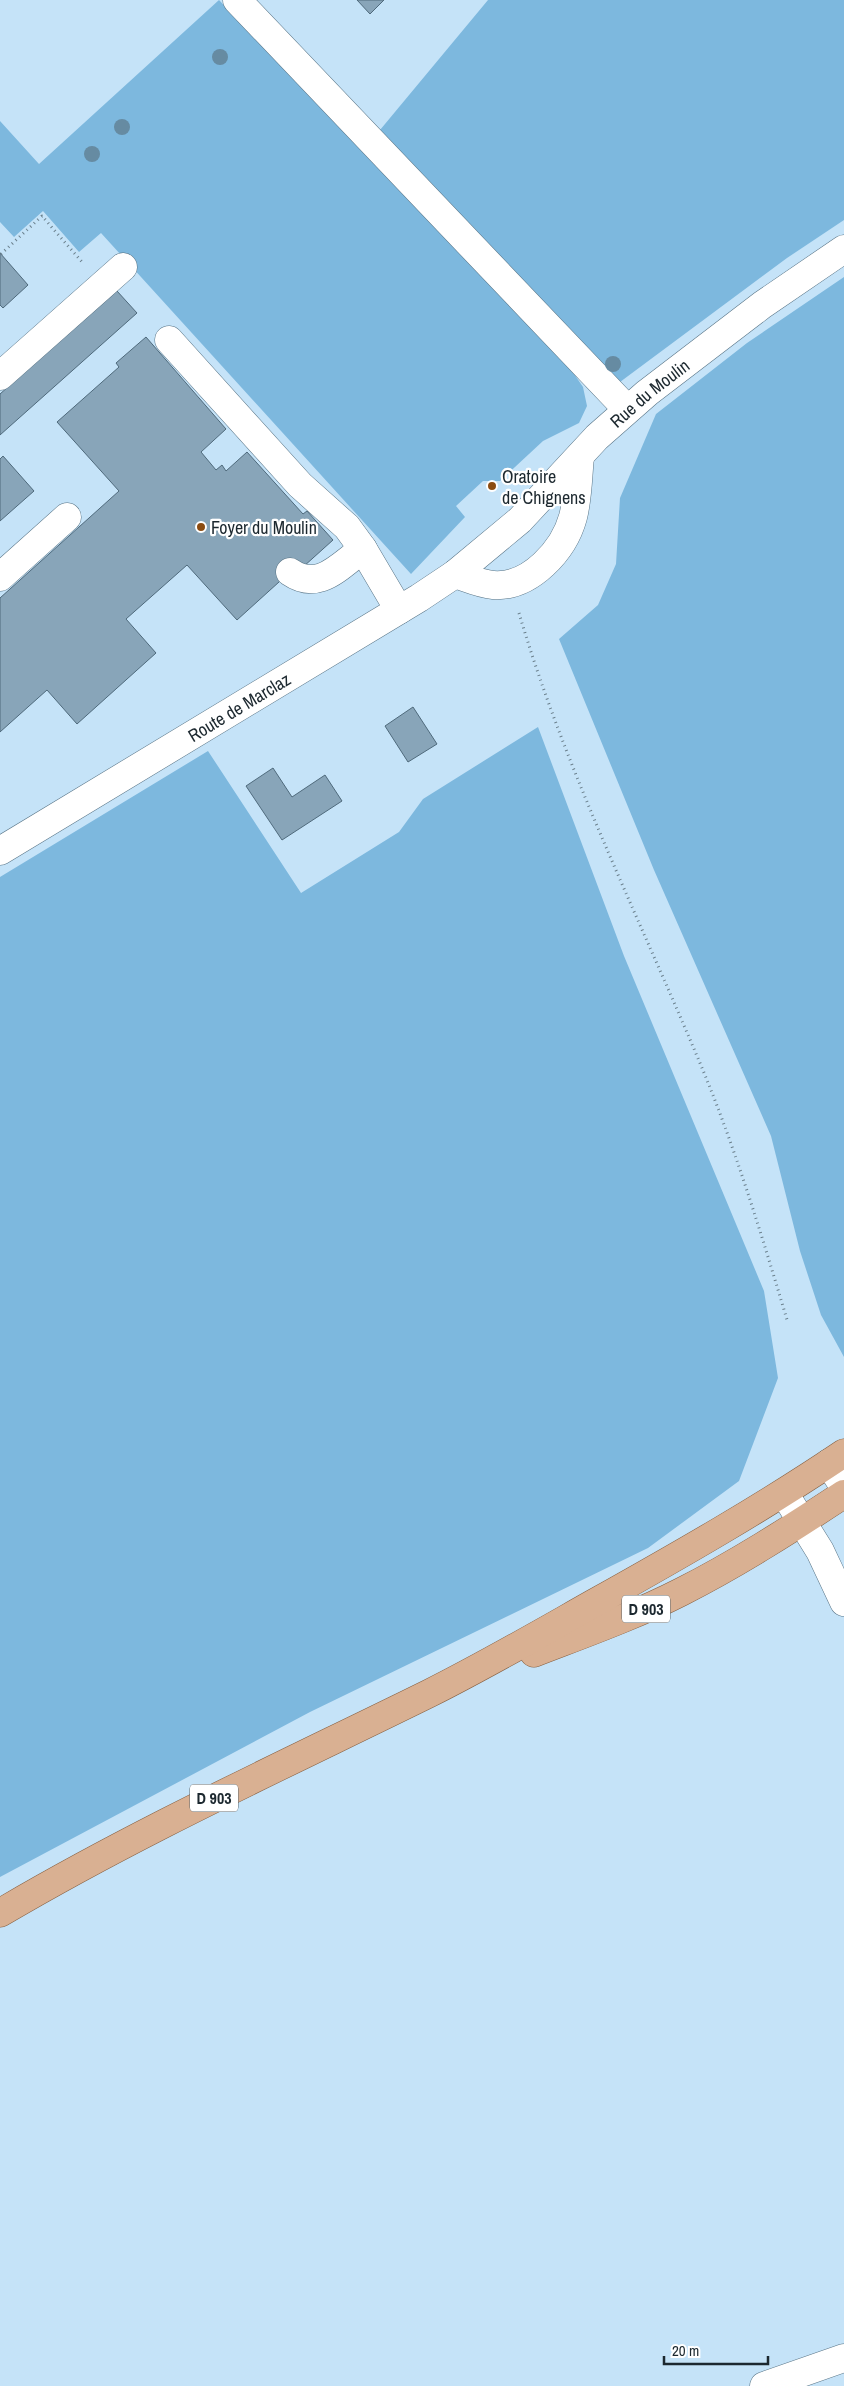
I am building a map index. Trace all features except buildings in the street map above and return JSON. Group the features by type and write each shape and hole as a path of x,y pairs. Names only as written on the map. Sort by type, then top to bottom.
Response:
{"main road":[{"name":"D 903","path":"0,1913 145,1833 432,1692 669,1562 837,1458"},
{"name":"D 903","path":"432,1692 651,1606 717,1572 803,1521 844,1494"}],"street":[{"path":"237,0 627,409"},
{"name":"Rue du Moulin","path":"465,566 520,520 627,409 762,305 844,248"},
{"path":"0,376 123,267"},
{"path":"169,340 300,485 347,527 363,549 399,610"},
{"path":"465,566 493,585 511,584 529,576 535,571 556,550 568,531 575,508 580,456"},
{"path":"0,577 67,517"},
{"path":"290,572 308,581 318,580 363,549"},
{"name":"Route de Marclaz","path":"0,852 399,610 465,566"},
{"path":"837,1458 844,1487"},
{"path":"784,1492 820,1551 844,1602"},
{"path":"764,2386 844,2358"}],"path":[{"path":"1,254 42,216 103,285"},
{"path":"511,584 550,712 718,1110 749,1198 788,1323"}],"shaded area":[{"path":"219,0 570,368 583,387 587,406 579,423 543,441 500,481 483,481 456,506 465,517 411,574 101,233 79,252 43,211 14,237 0,222 0,121 39,164"},
{"path":"488,0 844,0 844,220 787,258 620,382 380,130"},
{"path":"844,277 844,1357 821,1315 800,1251 771,1136 654,870 559,639 598,605 616,564 620,498 656,414 747,343"},
{"path":"538,727 624,956 764,1291 778,1378 739,1481 648,1548 310,1712 0,1877 0,877 208,751 301,893 399,832 423,799"}],"place":[{"name":"Oratoire de Chignens","path":"492,486"},
{"name":"Foyer du Moulin","path":"201,527"}]}
